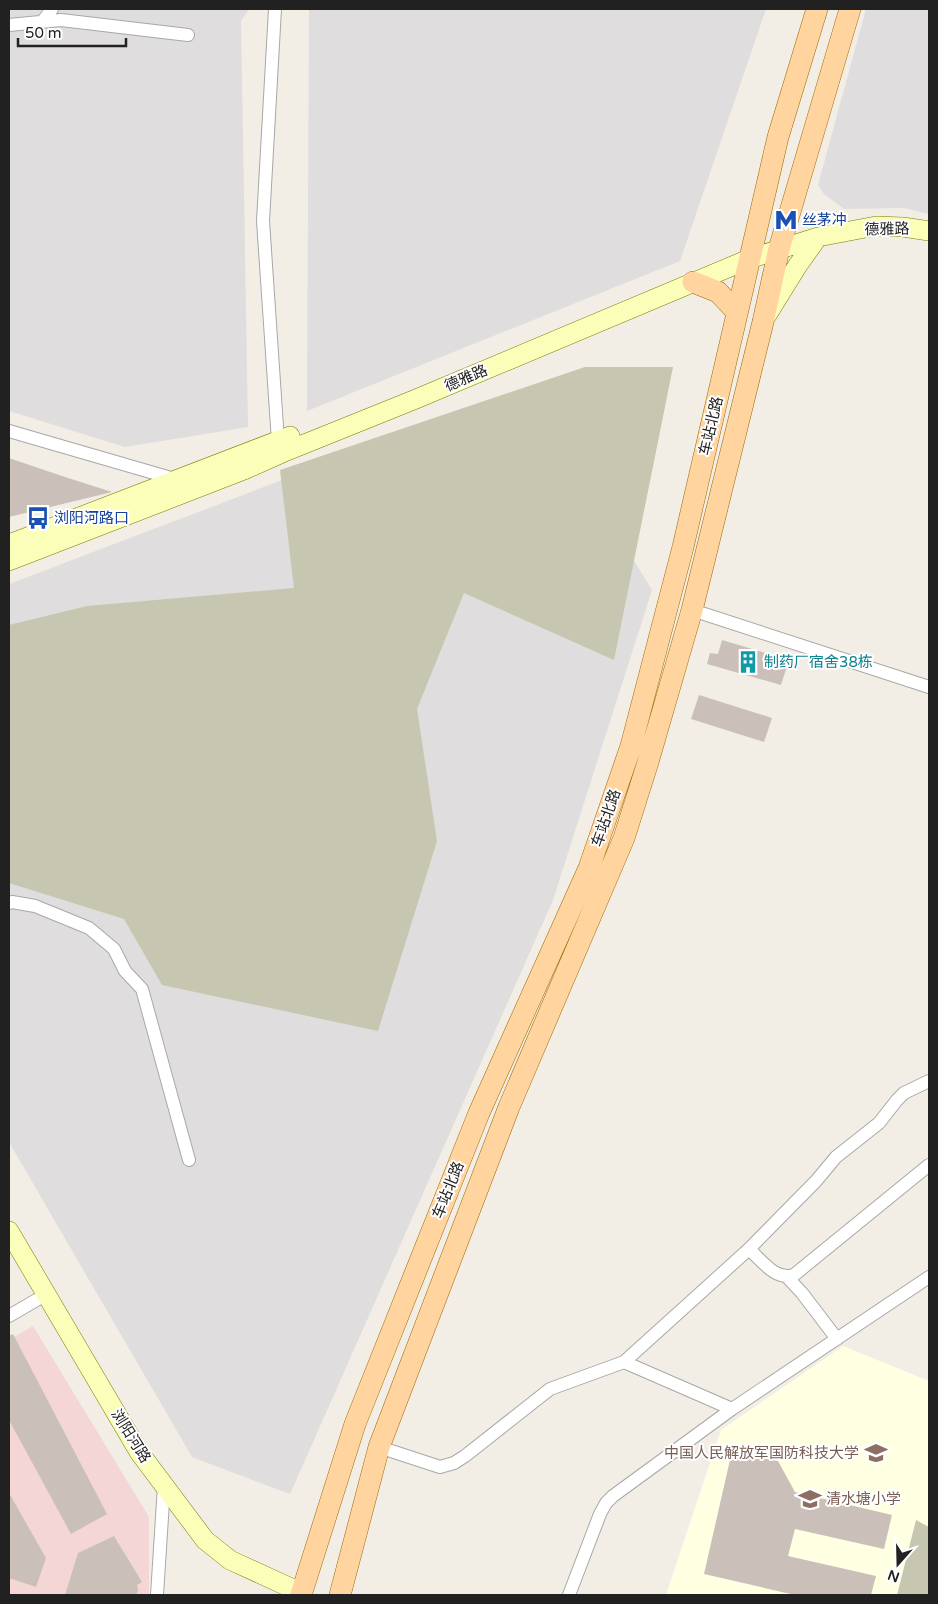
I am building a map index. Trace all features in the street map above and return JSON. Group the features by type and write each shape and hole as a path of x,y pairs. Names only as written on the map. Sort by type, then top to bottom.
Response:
{"main road":[{"name":"车站北路","path":"301,1594 355,1424 479,1113 589,868 631,746 683,547 778,137 817,9"},
{"name":"车站北路","path":"340,1595 379,1447 509,1107 624,838 692,610 781,241 850,9"},
{"path":"693,282 718,292 737,312"}],"street":[{"path":"42,22 52,9"},
{"path":"275,9 263,221 278,441"},
{"path":"9,26 61,20 188,35"},
{"name":"德雅路","path":"9,544 278,441 751,250 828,225 877,219 929,223"},
{"name":"德雅路","path":"781,241 818,237 876,226 904,227 929,231"},
{"path":"763,322 798,265 818,237"},
{"name":"德雅路","path":"9,561 244,470 416,400 693,282 751,250"},
{"path":"9,431 178,480"},
{"path":"692,610 929,687"},
{"path":"9,903 35,906 89,928 114,949 125,972 142,989 189,1160"},
{"path":"379,1447 440,1467 454,1463 466,1456 550,1389 624,1362 749,1249 816,1181 836,1157 879,1123 896,1100 904,1093 929,1081"},
{"path":"787,1277 799,1272 929,1166"},
{"name":"浏阳河路","path":"9,1231 139,1452 205,1540 230,1560 301,1594"},
{"path":"749,1249 775,1273 787,1277 837,1339"},
{"path":"569,1595 600,1514 606,1503 613,1496 732,1410 929,1277"},
{"path":"9,1316 45,1295"},
{"path":"624,1362 732,1410"},
{"path":"157,1595 164,1486"}],"shaded area":[{"path":"9,9 249,9 241,21 248,427 125,447 9,411"},
{"path":"309,9 766,9 680,261 307,411"},
{"path":"866,9 929,9 929,214 904,208 844,209 824,194 818,185"},
{"path":"585,367 673,367 614,660 464,593 417,709 437,841 378,1031 162,985 124,919 9,883 9,625 87,606 294,588 280,470"},
{"path":"527,387 652,590 553,900 290,1494 192,1457 9,1142 9,584"},
{"path":"33,1326 149,1517 149,1595 9,1595 9,1340"},
{"name":"清水塘小学","path":"843,1346 929,1381 929,1595 666,1595 721,1430"},
{"path":"916,1520 929,1527 929,1595 897,1595"}],"building":[{"path":"9,458 62,476 112,492 9,517"},
{"name":"制药厂宿舍38栋","path":"722,640 789,660 781,685 707,664 710,653 718,654"},
{"path":"699,695 772,718 764,742 691,719"},
{"path":"13,1334 107,1514 71,1534 9,1420 9,1336"},
{"path":"732,1451 778,1461 795,1492 892,1515 884,1549 795,1529 788,1556 876,1576 871,1595 795,1595 704,1574"},
{"path":"9,1493 46,1558 36,1587 9,1578"},
{"path":"114,1536 142,1582 137,1585 138,1591 136,1595 65,1595 78,1553"}],"place":[{"name":"丝茅冲","path":"786,220"},
{"name":"浏阳河路口","path":"38,518"},
{"name":"制药厂宿舍38栋","path":"748,662"},
{"name":"中国人民解放军国防科技大学","path":"876,1453"},
{"name":"清水塘小学","path":"810,1499"}]}
